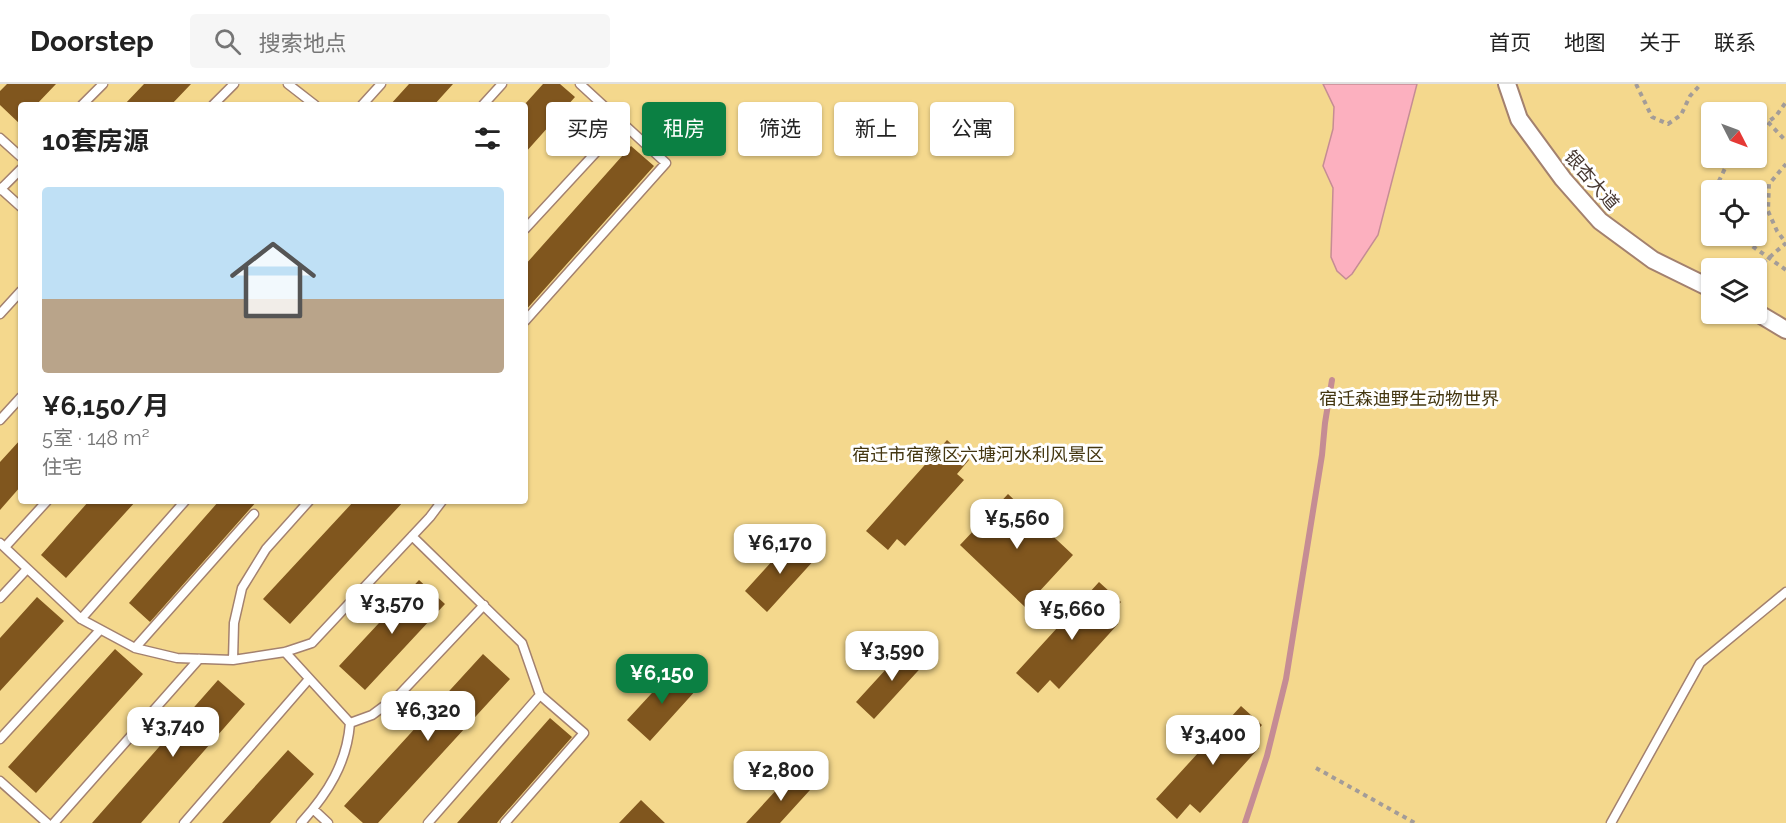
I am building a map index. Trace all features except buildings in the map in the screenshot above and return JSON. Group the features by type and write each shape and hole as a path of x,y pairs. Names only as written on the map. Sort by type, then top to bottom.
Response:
{"street":[{"name":"银杏大道","path":"1507,84 1519,119 1563,179 1600,220 1653,260 1701,284"},
{"path":"1767,319 1786,330"}],"lane":[{"path":"85,102 103,84"},
{"path":"216,102 234,84"},
{"path":"288,84 311,102"},
{"path":"365,102 381,84"},
{"path":"486,102 502,84"},
{"path":"580,84 600,102"},
{"path":"528,318 666,162 630,129"},
{"path":"0,138 18,154"},
{"path":"528,226 592,156"},
{"path":"18,172 0,189 18,204"},
{"path":"0,314 18,294"},
{"path":"0,420 18,400"},
{"path":"44,504 2,545 81,619 135,648 177,658 233,660 285,652 312,643 440,504"},
{"path":"81,619 182,504"},
{"path":"233,660 234,623 242,588 266,549 306,504"},
{"path":"135,648 254,513"},
{"path":"412,536 522,643 540,694 584,733 505,823"},
{"path":"0,598 27,568"},
{"path":"1611,823 1700,663 1786,592"},
{"path":"350,723 372,715 399,695 484,605"},
{"path":"0,739 100,630"},
{"path":"285,652 350,723 344,758 329,787 301,823"},
{"path":"54,823 199,659"},
{"path":"184,823 309,679"},
{"path":"428,823 540,694"},
{"path":"0,781 47,823"},
{"path":"313,809 328,823"}],"path":[{"path":"1636,84 1652,117 1668,124 1681,115 1690,96 1701,84"},
{"path":"1786,102 1776,116 1768,122 1786,141"},
{"path":"1769,258 1786,243 1777,231 1768,211 1769,184 1786,164"},
{"path":"1752,246 1786,270"},
{"path":"1316,768 1415,823"}],"green space":[{"name":"宿迁市宿豫区六塘河水利风景区","path":"0,84 1786,84 1786,823 0,823"}],"shaded area":[{"path":"1323,84 1417,84 1378,235 1352,274 1346,279 1337,271 1331,257 1333,188 1323,166 1333,129 1334,107"}],"waterway":[{"path":"1245,823 1267,756 1286,679 1332,380"}],"park label":[{"name":"宿迁森迪野生动物世界","path":"1409,398"}]}
